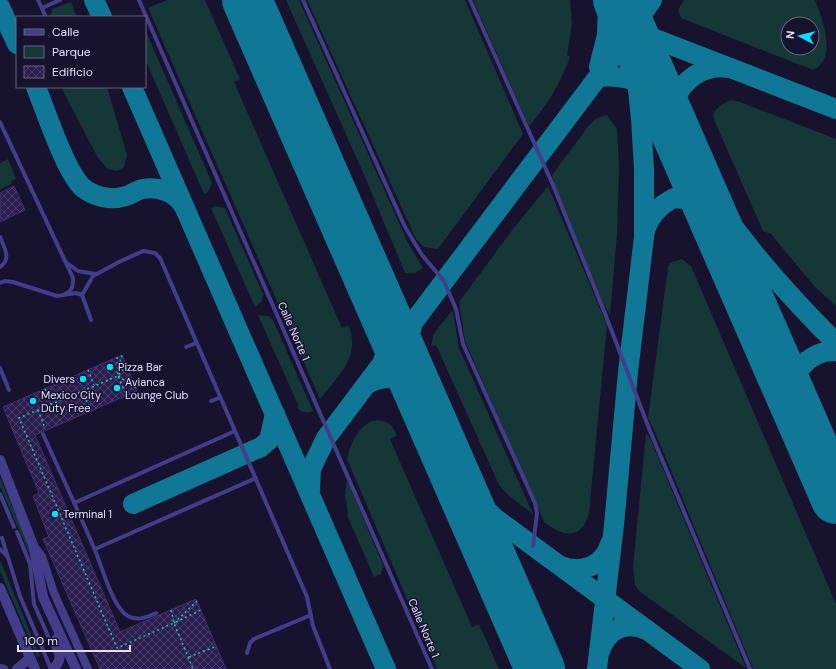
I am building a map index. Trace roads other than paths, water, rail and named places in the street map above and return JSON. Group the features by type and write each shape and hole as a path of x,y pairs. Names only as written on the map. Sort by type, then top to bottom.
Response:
{"street":[{"path":"0,460 33,546 41,591 76,669"},
{"path":"33,546 42,556 54,592 88,669"},
{"path":"0,588 35,665 17,669"},
{"path":"52,616 61,656 60,661 52,669"},
{"path":"0,668 4,669"}],"lane":[{"path":"38,0 46,16"},
{"path":"42,8 60,0"},
{"name":"Calle Norte 1","path":"139,0 432,669"},
{"path":"303,0 405,227 422,255 444,281 453,302 463,344 535,503 537,513 533,546"},
{"path":"470,0 553,185 606,316 648,426 750,669"},
{"path":"0,122 73,278 73,287 71,291 63,295"},
{"path":"0,237 7,257 5,262 0,267"},
{"path":"91,320 82,295 89,281 95,274 143,251 155,253 160,258 307,597 313,626 330,669"},
{"path":"65,261 78,271 95,274"},
{"path":"0,283 5,281 13,282 57,296 76,293 82,295"},
{"path":"186,346 196,343"},
{"path":"0,368 9,390"},
{"path":"211,401 220,398"},
{"path":"74,503 236,431"},
{"path":"43,434 114,598 125,614 133,618 141,619 156,613"},
{"path":"94,549 256,478"},
{"path":"0,494 14,527"},
{"path":"17,532 30,564 33,600 36,609 63,669"},
{"path":"2,538 27,613 52,669"},
{"path":"0,549 7,556"},
{"path":"247,654 250,643 254,639 311,615"}],"place":[{"name":"Pizza Bar","path":"110,367"},
{"name":"Divers","path":"83,379"},
{"name":"Avianca Lounge Club","path":"117,388"},
{"name":"Mexico City Duty Free","path":"33,401"},
{"name":"Terminal 1","path":"55,514"}]}
